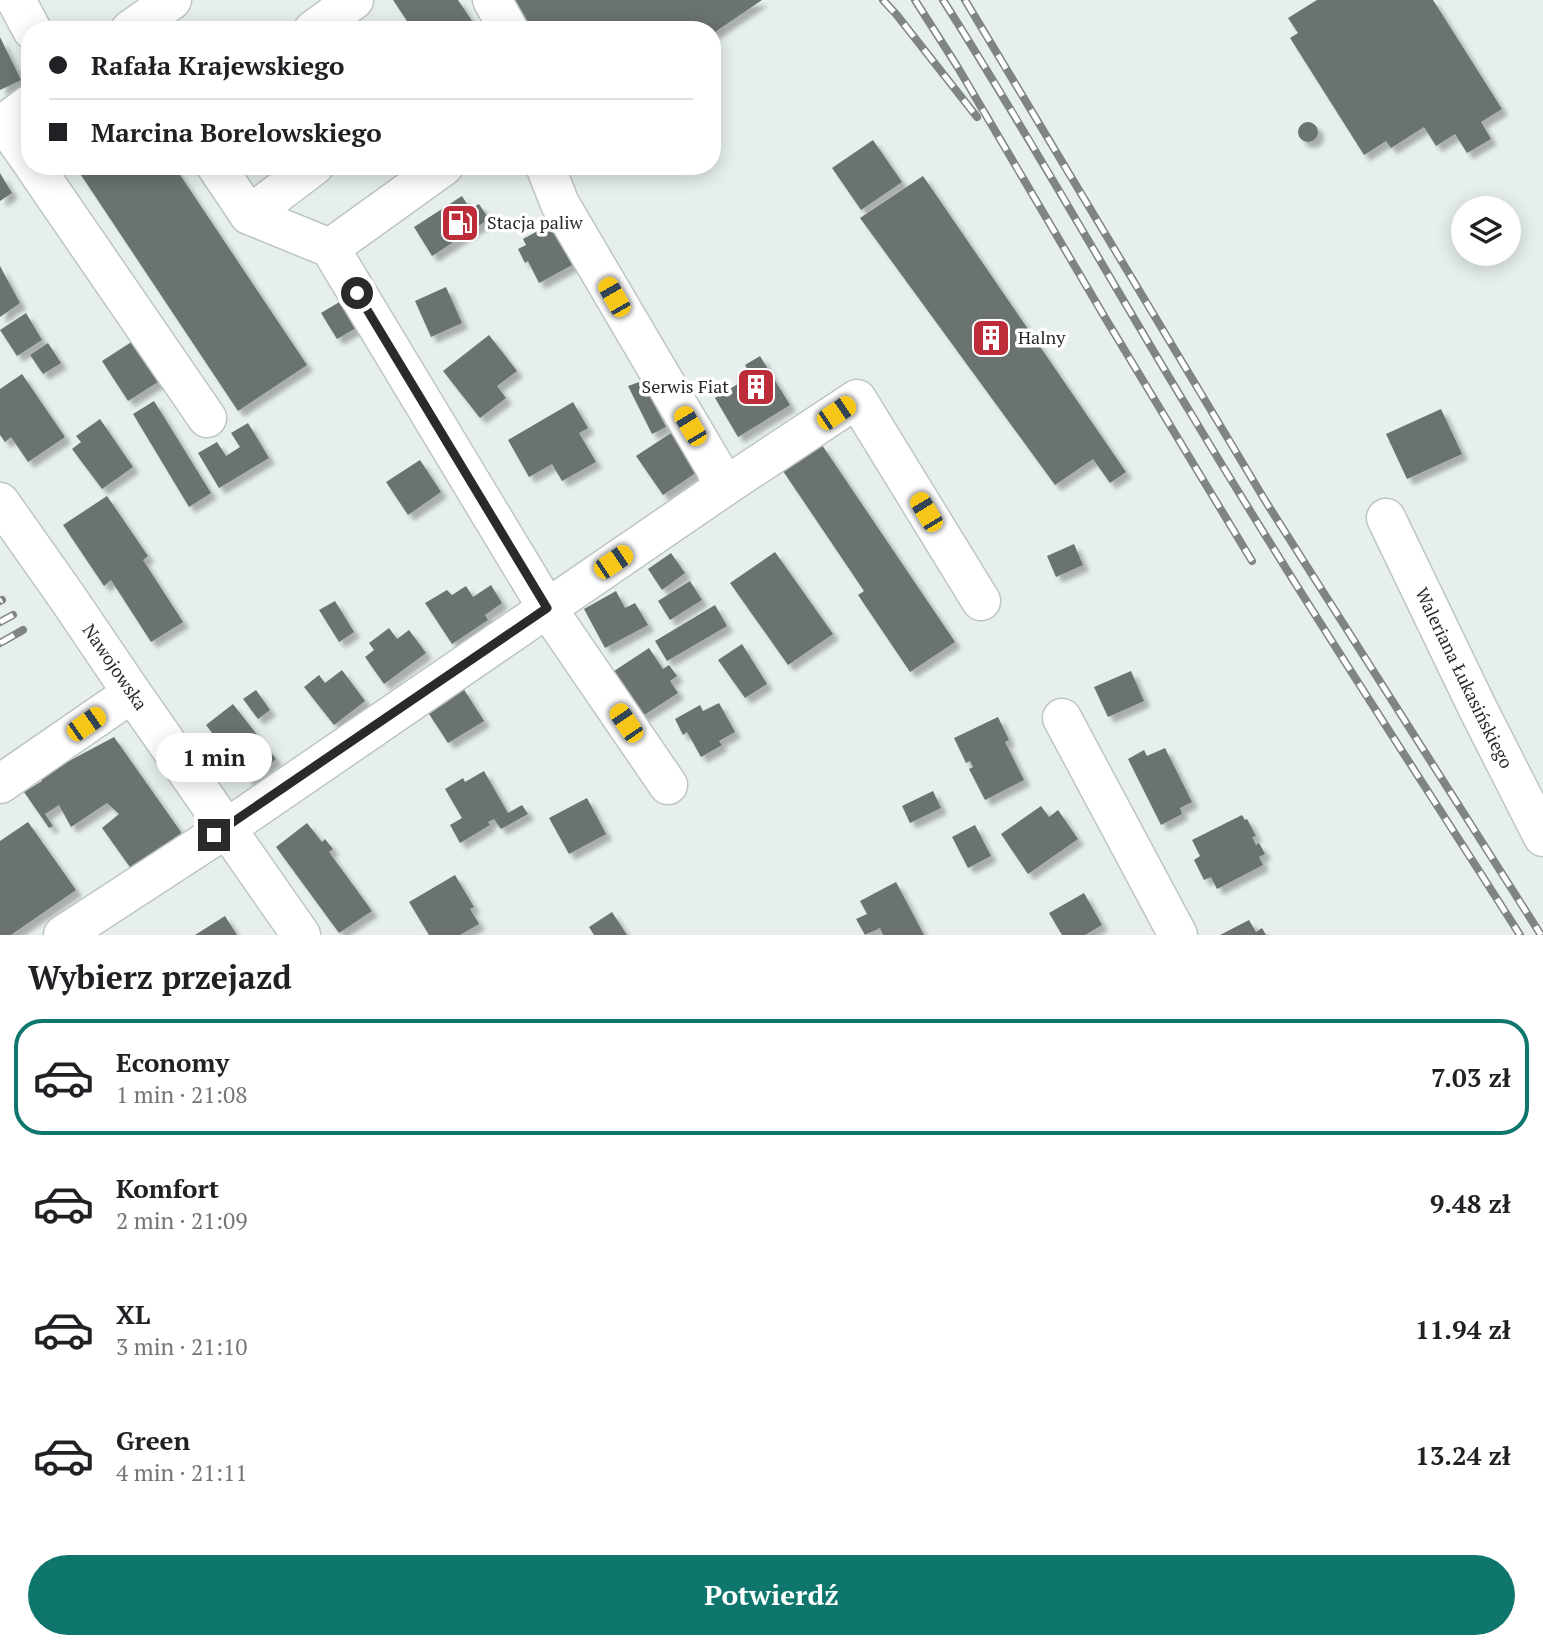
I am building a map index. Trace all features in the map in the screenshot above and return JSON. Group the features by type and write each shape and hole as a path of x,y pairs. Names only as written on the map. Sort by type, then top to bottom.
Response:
{"street":[{"path":"16,0 27,21"},
{"path":"142,21 172,0"},
{"path":"325,21 354,0"},
{"path":"492,0 504,21"},
{"path":"21,111 4,123 21,147"},
{"path":"40,175 207,418"},
{"path":"222,175 248,215 330,248 547,608 668,785"},
{"path":"248,215 302,175"},
{"path":"330,248 431,175"},
{"path":"548,175 559,204 724,487"},
{"path":"63,935 226,828 857,399 981,601"},
{"name":"Nawojowska","path":"0,502 300,935"},
{"name":"Waleriana Łukasińskiego","path":"1386,518 1543,837"},
{"path":"0,784 132,693"},
{"path":"1062,718 1178,935"}],"building":[{"path":"393,0 458,0 472,21 407,21"},
{"path":"502,0 762,0 721,28 721,21 516,21"},
{"path":"1317,0 1433,0 1502,109 1481,122 1491,139 1467,153 1455,134 1436,146 1424,127 1391,148 1386,141 1364,155 1290,38 1298,33 1288,18"},
{"path":"0,37 21,80 0,90"},
{"path":"1308,122 1315,125 1318,132 1315,139 1308,142 1301,139 1298,132 1301,125"},
{"path":"873,140 902,182 861,210 832,168"},
{"path":"0,173 12,193 0,201"},
{"path":"81,175 180,175 307,365 238,411"},
{"name":"Halny","path":"923,176 1126,472 1110,483 1093,459 1055,485 860,218"},
{"path":"462,196 470,209 479,204 489,219 432,256 414,227"},
{"path":"554,222 576,263 539,283 528,261 525,263 518,249 526,245 523,239"},
{"path":"0,266 20,303 0,317"},
{"path":"446,287 462,323 431,337 415,301"},
{"path":"341,301 356,328 337,339 321,313"},
{"path":"26,313 42,340 17,356 0,330"},
{"path":"489,335 517,371 497,386 506,398 480,418 443,371"},
{"path":"136,339 161,380 128,401 102,361"},
{"path":"48,343 61,363 43,374 30,355"},
{"name":"Serwis Fiat","path":"760,356 790,405 738,437 715,398 751,376 745,365"},
{"path":"22,374 65,437 28,462 11,437 5,442 0,435 0,389"},
{"path":"642,381 666,427 652,434 628,386"},
{"path":"154,401 211,493 189,507 133,414"},
{"path":"573,402 588,428 579,433 596,462 562,481 552,464 529,477 508,440"},
{"path":"1441,409 1462,454 1407,479 1386,434"},
{"path":"100,419 133,467 102,489 72,449 81,442 76,436"},
{"path":"248,423 269,458 219,488 198,453 217,442 226,456 240,447 231,433"},
{"path":"671,433 697,472 663,495 636,456"},
{"path":"822,445 955,642 910,672 858,595 864,591 783,471"},
{"path":"420,460 441,492 408,515 386,482"},
{"path":"107,496 148,556 143,560 183,622 151,642 111,580 104,586 63,525"},
{"path":"1074,544 1083,565 1056,577 1047,556"},
{"path":"775,552 833,634 788,665 730,583"},
{"path":"671,553 685,573 662,590 648,569"},
{"path":"690,581 702,600 670,620 658,601"},
{"path":"491,585 502,603 485,615 488,620 452,644 425,603 447,590 452,595 466,586 473,597"},
{"path":"616,591 625,608 635,603 648,625 605,648 584,609"},
{"path":"335,601 354,632 339,642 319,610"},
{"path":"715,605 727,626 667,661 655,641"},
{"path":"389,628 397,639 409,630 426,653 384,684 365,657 374,650 369,643"},
{"path":"742,644 767,684 745,698 718,660"},
{"path":"649,648 663,669 669,665 677,676 670,681 678,693 638,719 608,675"},
{"path":"342,670 365,701 334,725 304,687 319,675 325,683"},
{"path":"1131,671 1144,701 1108,717 1094,687"},
{"path":"463,688 484,721 448,743 427,711"},
{"path":"256,690 270,710 258,719 243,699"},
{"path":"719,703 735,732 719,741 722,745 701,757 687,732 683,735 675,719 700,705 703,711"},
{"path":"233,704 276,759 249,781 206,725"},
{"path":"998,717 1009,740 1005,742 1024,780 985,800 969,769 973,767 970,761 966,763 954,738"},
{"path":"114,737 181,832 180,840 132,870 102,828 119,814 107,803 71,827 59,805 45,814 53,826 49,828 24,792 42,781 39,777"},
{"path":"1165,748 1192,802 1180,808 1182,814 1161,825 1128,759 1144,750 1147,756"},
{"path":"484,771 508,813 522,805 528,814 501,829 494,819 488,822 490,825 460,843 450,825 462,818 445,789 463,778 465,782"},
{"path":"933,791 941,808 910,823 902,806"},
{"path":"587,798 606,834 569,854 549,818"},
{"path":"1041,806 1049,817 1058,810 1078,839 1028,874 1001,834"},
{"path":"1242,815 1256,836 1252,837 1256,845 1259,843 1265,854 1259,857 1263,865 1217,889 1211,877 1204,880 1194,860 1200,856 1192,840"},
{"path":"28,822 76,890 11,935 0,935 0,841"},
{"path":"307,823 322,842 325,839 333,849 329,852 372,911 339,933 276,847"},
{"path":"975,825 991,856 968,868 952,837"},
{"path":"455,875 474,907 470,909 479,924 460,935 429,935 409,902"},
{"path":"896,882 924,935 883,935 880,928 865,935 856,919 867,914 860,901"},
{"path":"1084,893 1102,925 1085,935 1062,935 1049,913"},
{"path":"612,912 627,935 594,935 589,927"},
{"path":"225,916 237,935 195,935"},
{"path":"1249,920 1256,932 1262,928 1266,935 1220,935"}],"railway":[{"path":"883,0 977,117"},
{"path":"915,0 1252,561"},
{"path":"943,0 1230,478 1520,935"},
{"path":"965,0 1266,502 1541,935"},
{"path":"0,622 13,615"},
{"path":"0,643 23,630"}],"place":[{"name":"Stacja paliw","path":"460,223"},
{"name":"Halny","path":"991,338"},
{"name":"Serwis Fiat","path":"756,387"}],"route":[{"path":"214,835 547,608 357,293"}]}
